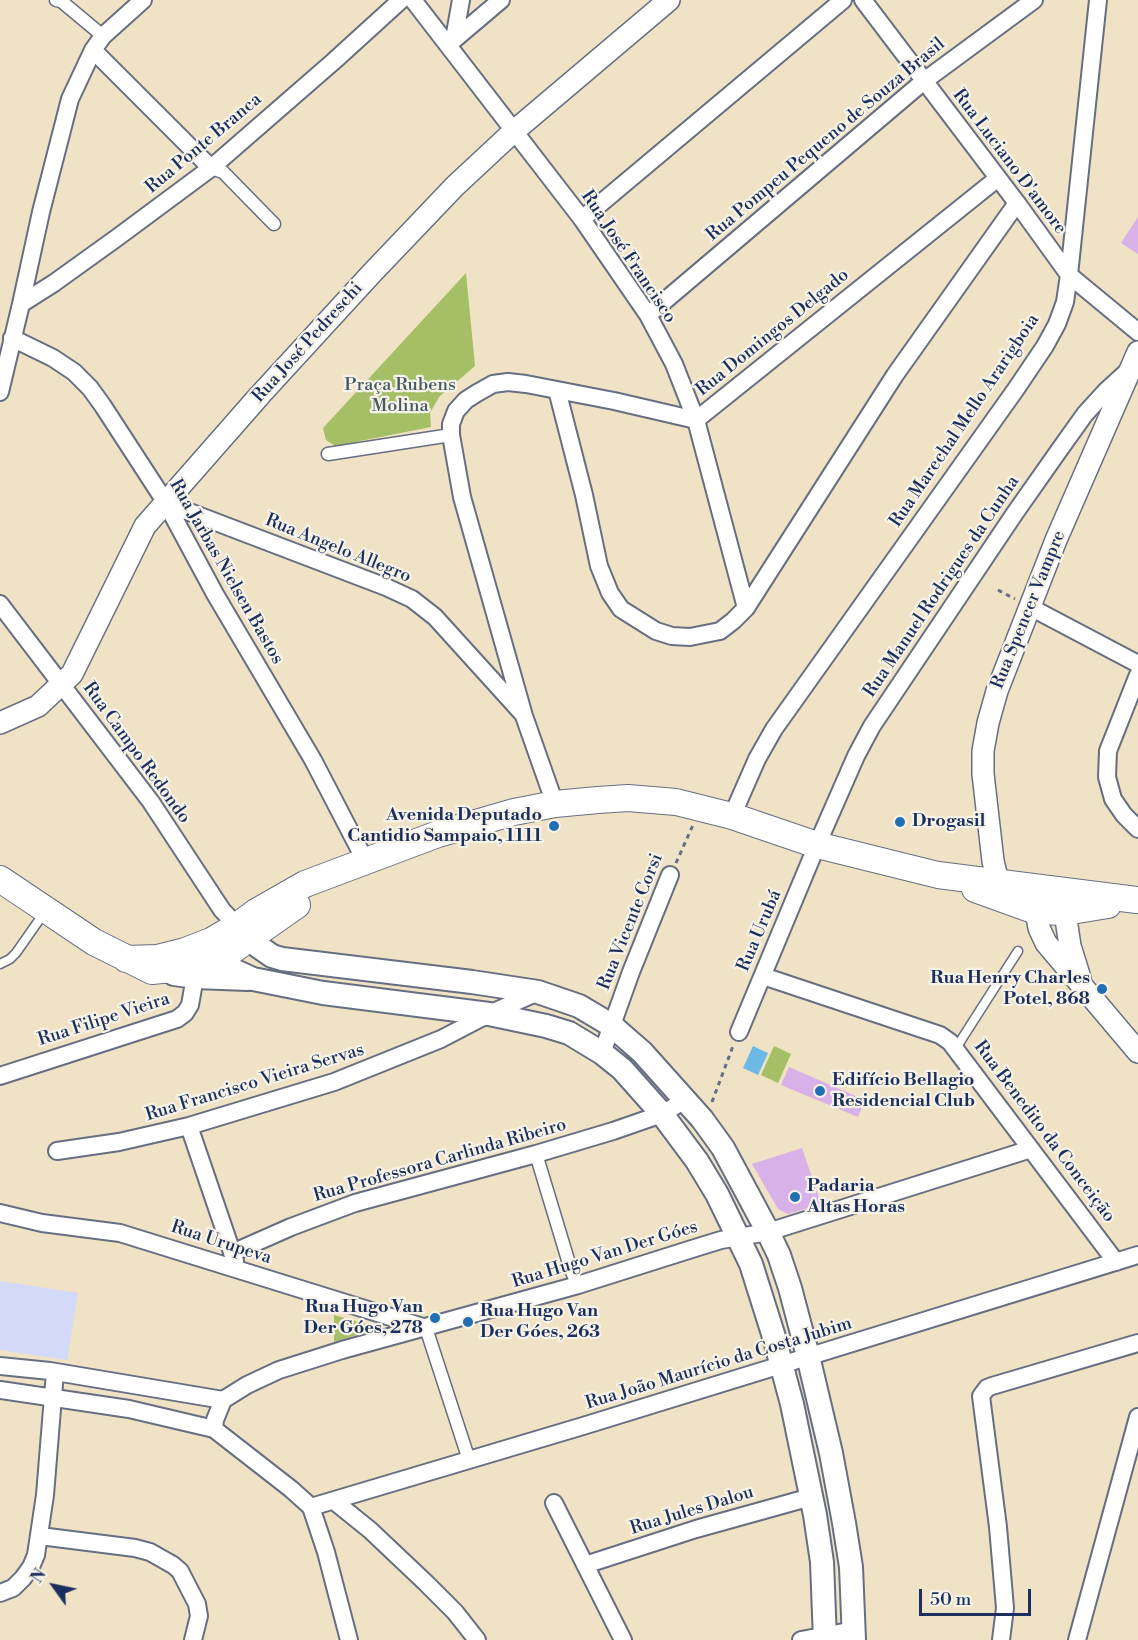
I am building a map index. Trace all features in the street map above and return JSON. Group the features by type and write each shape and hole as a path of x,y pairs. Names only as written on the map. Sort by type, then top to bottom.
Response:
{"main road":[{"path":"152,971 191,967 243,933 256,912 305,884 475,822 555,804 628,798 655,799 701,808 817,845 1049,900 1138,900"},
{"path":"938,875 998,882 1049,900"},
{"path":"0,879 94,942 152,971 195,977 253,979"},
{"path":"243,933 272,956 282,959 472,982 538,993 579,1006 611,1025 642,1052 686,1100 723,1148 779,1255 808,1356 831,1453 851,1567 854,1635"},
{"path":"126,959 157,958 216,950"},
{"path":"216,950 234,972 253,979 323,993 489,1014 569,1033 602,1053 622,1069 662,1114 697,1161 717,1194 751,1264 792,1404 811,1497 822,1562 825,1637"}],"street":[{"path":"56,0 61,1 104,36"},
{"path":"0,392 63,121 79,77 93,50 104,36 143,0"},
{"name":"Rua Ponte Branca","path":"21,304 109,244 211,168 401,0"},
{"name":"Rua José Francisco","path":"413,0 452,42 513,132 582,219 648,315 674,364 696,420 746,608"},
{"path":"452,42 460,0"},
{"path":"452,42 501,0"},
{"name":"Rua José Pedreschi","path":"0,723 38,706 72,674 145,526 260,395 372,273 455,186 513,132 669,0"},
{"path":"582,219 843,0"},
{"name":"Rua Luciano D'amore","path":"863,0 1069,275 1138,332"},
{"name":"Rua Pompeu Pequeno de Souza Brasil","path":"648,315 924,81 1034,0"},
{"name":"Rua Marechal Mello Ararigboia","path":"732,816 757,759 774,729 1045,346 1065,302 1098,0"},
{"path":"93,50 211,168 223,172 274,224"},
{"name":"Rua Domingos Delgado","path":"555,804 524,716 462,497 450,424 456,411 466,400 494,384 508,382 614,401 696,420 998,178"},
{"path":"556,390 584,495 599,566 610,593 621,609 656,631 672,636 690,637 720,631 746,608 894,375 1017,203"},
{"name":"Rua Jarbas Nielsen Bastos","path":"12,338 53,358 74,372 90,388 166,503 215,594 313,760 363,863"},
{"name":"Rua Spencer Vampre","path":"998,882 985,801 983,751 988,723 997,692 1030,607 1134,361"},
{"name":"Rua Manuel Rodrigues da Cunha","path":"817,845 856,756 896,688 1085,414 1134,361"},
{"path":"328,454 451,435"},
{"name":"Rua Angelo Allegro","path":"166,503 412,599 435,617 524,716"},
{"name":"Rua Campo Redondo","path":"0,604 151,802 222,910 243,933"},
{"path":"1030,607 1138,664"},
{"path":"1138,675 1108,751 1107,777 1113,799 1138,829"},
{"name":"Rua Urubá","path":"739,1032 817,845"},
{"name":"Rua Vicente Corsi","path":"602,1053 670,875"},
{"path":"1049,900 1039,928 1046,943 1138,1052"},
{"path":"1049,900 1070,946 1083,987"},
{"name":"Rua Benedito da Conceição","path":"763,976 940,1035 956,1048 1116,1262"},
{"name":"Rua Filipe Vieira","path":"0,1076 177,1019 190,1005 195,977"},
{"name":"Rua Francisco Vieira Servas","path":"57,1151 119,1142 189,1126 295,1095 366,1071 441,1039 489,1014 538,993"},
{"name":"Rua Professora Carlinda Ribeiro","path":"232,1253 291,1227 355,1203 536,1154 662,1114 686,1100"},
{"path":"189,1126 238,1270"},
{"name":"Rua Hugo Van Der Góes","path":"223,1400 247,1385 279,1370 342,1350 579,1285 685,1251 768,1232 1031,1149"},
{"path":"536,1154 571,1270 579,1285"},
{"name":"Rua Urupeva","path":"0,1213 42,1223 120,1233 426,1328"},
{"name":"Rua João Maurício da Costa Jubim","path":"311,1507 1138,1255"},
{"path":"426,1328 469,1460"},
{"path":"1001,1640 1005,1608 998,1527 981,1396 987,1388 992,1386 1138,1343"},
{"path":"0,1366 55,1372 223,1400 214,1429"},
{"path":"0,1593 13,1588 34,1561 40,1536 55,1372"},
{"path":"0,1390 129,1409 214,1429 311,1507 326,1552 349,1640"},
{"path":"1077,1640 1138,1417"},
{"name":"Rua Jules Dalou","path":"585,1565 696,1529 811,1497"},
{"path":"334,1501 370,1530 426,1583 455,1612 477,1640"},
{"path":"554,1503 623,1640"},
{"path":"40,1536 135,1548 150,1552 173,1565 180,1571 196,1604 199,1616 193,1640"},
{"path":"801,1640 854,1635"}],"lane":[{"path":"0,964 16,953 46,910"},
{"path":"956,1048 1018,951"}],"path":[{"name":"Rua Vicente Corsi","path":"670,875 701,808"},
{"path":"702,1119 711,1103 739,1032"}],"shaded area":[{"path":"0,1281 78,1293 67,1360 0,1350"}],"green space":[{"name":"Praça Rubens Molina","path":"466,273 475,366 439,397 430,413 431,427 337,447 326,440 323,428"},
{"path":"774,1046 791,1054 778,1083 761,1075"},
{"path":"334,1315 376,1327 373,1330 334,1342"}],"water":[{"path":"753,1046 768,1053 758,1075 743,1068"}],"building":[{"path":"1138,217 1138,254 1121,243"},
{"name":"Edifício Bellagio Residencial Club","path":"789,1067 865,1100 858,1117 781,1085"},
{"path":"802,1148 821,1204 788,1214 778,1209 752,1164"}],"place":[{"name":"Drogasil","path":"900,822"},
{"name":"Avenida Deputado Cantidio Sampaio, 1111","path":"554,826"},
{"name":"Rua Henry Charles Potel, 868","path":"1102,989"},
{"name":"Edifício Bellagio Residencial Club","path":"820,1091"},
{"name":"Padaria Altas Horas","path":"795,1197"},
{"name":"Rua Hugo Van Der Góes, 278","path":"435,1318"},
{"name":"Rua Hugo Van Der Góes, 263","path":"468,1322"}]}
